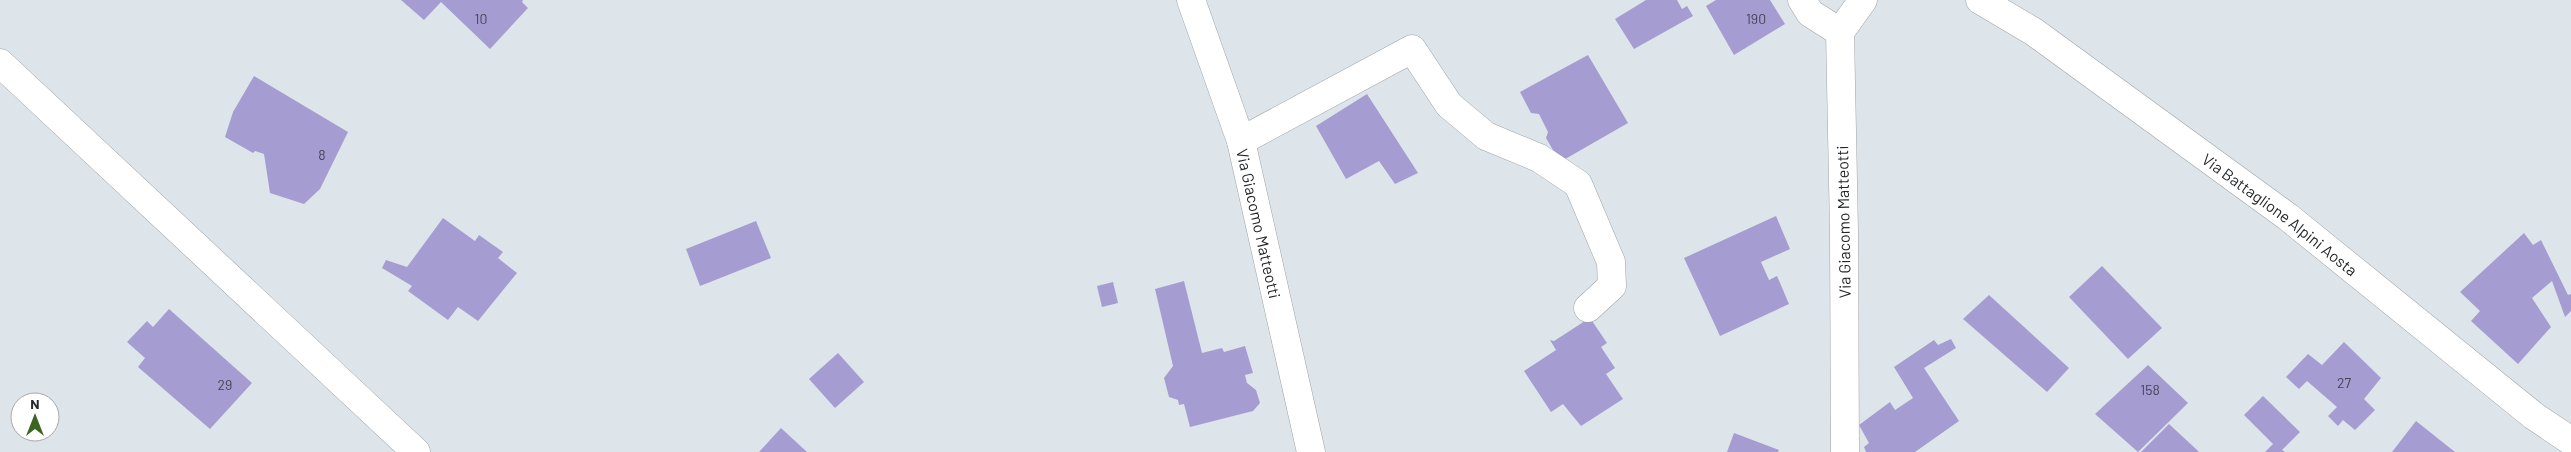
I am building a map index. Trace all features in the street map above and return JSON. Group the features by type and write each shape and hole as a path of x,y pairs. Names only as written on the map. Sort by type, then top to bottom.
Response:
{"street":[{"name":"Via Giacomo Matteotti","path":"1191,0 1241,141 1311,452"},
{"path":"1802,0 1810,13 1840,32 1863,0"},
{"name":"Via Battaglione Alpini Aosta","path":"1980,0 2034,32 2288,217 2534,416 2571,441"},
{"name":"Via Giacomo Matteotti","path":"1840,32 1844,230 1845,452"},
{"path":"1241,141 1412,49 1449,105 1486,136 1539,158 1578,184 1611,262 1612,286 1588,308"},
{"path":"0,62 416,452"}],"building":[{"path":"401,0 523,0 522,2 528,8 490,49 441,2 424,20"},
{"path":"1646,0 1677,0 1682,9 1687,6 1693,16 1634,49 1615,19"},
{"path":"1716,0 1770,0 1785,24 1734,55 1706,6"},
{"path":"1588,55 1628,123 1560,162 1546,138 1548,132 1539,114 1531,113 1520,92"},
{"path":"254,76 348,132 320,189 304,204 270,193 264,154 255,151 253,153 225,137 233,112"},
{"path":"1367,94 1418,173 1395,184 1379,161 1346,179 1316,126"},
{"path":"1776,216 1790,249 1761,262 1769,280 1777,276 1789,304 1720,336 1684,258"},
{"path":"443,218 475,241 479,235 503,252 498,258 517,273 478,321 458,307 448,320 408,291 412,286 382,268 386,260 407,267"},
{"path":"756,221 771,258 700,286 686,249"},
{"path":"2524,233 2533,245 2541,240 2568,295 2571,294 2571,311 2565,317 2552,281 2532,298 2551,327 2518,364 2471,321 2480,311 2460,292"},
{"path":"2102,266 2162,328 2128,359 2069,297"},
{"path":"1184,281 1202,353 1222,348 1224,352 1245,346 1253,373 1245,375 1247,383 1256,390 1260,403 1253,411 1190,427 1184,404 1179,405 1178,400 1169,397 1164,378 1173,366 1155,289"},
{"path":"1113,282 1118,303 1102,307 1097,286"},
{"path":"1989,295 2069,368 2047,392 1963,319"},
{"path":"169,309 252,383 210,429 138,367 145,358 127,342 147,321 153,327"},
{"path":"1588,315 1607,343 1601,347 1615,368 1606,374 1623,399 1581,426 1563,404 1551,412 1524,371 1556,350 1550,340 1554,341 1588,319"},
{"path":"1951,339 1956,348 1924,368 1959,421 1915,452 1866,452 1864,447 1869,443 1859,425 1890,402 1895,410 1913,398 1894,367 1934,340 1938,345"},
{"path":"2344,342 2381,378 2364,399 2375,410 2355,430 2343,420 2338,426 2328,416 2337,407 2307,381 2299,389 2286,377 2308,354 2322,365"},
{"path":"838,353 864,382 835,408 809,379"},
{"path":"2148,365 2188,403 2138,452 2095,414"},
{"path":"2263,396 2300,432 2282,450 2285,452 2265,452 2273,444 2244,415"},
{"path":"2416,421 2455,452 2392,452"},
{"path":"2169,424 2196,449 2199,452 2141,452"},
{"path":"781,428 807,452 759,452"},
{"path":"1734,433 1779,450 1778,452 1727,452"}]}
